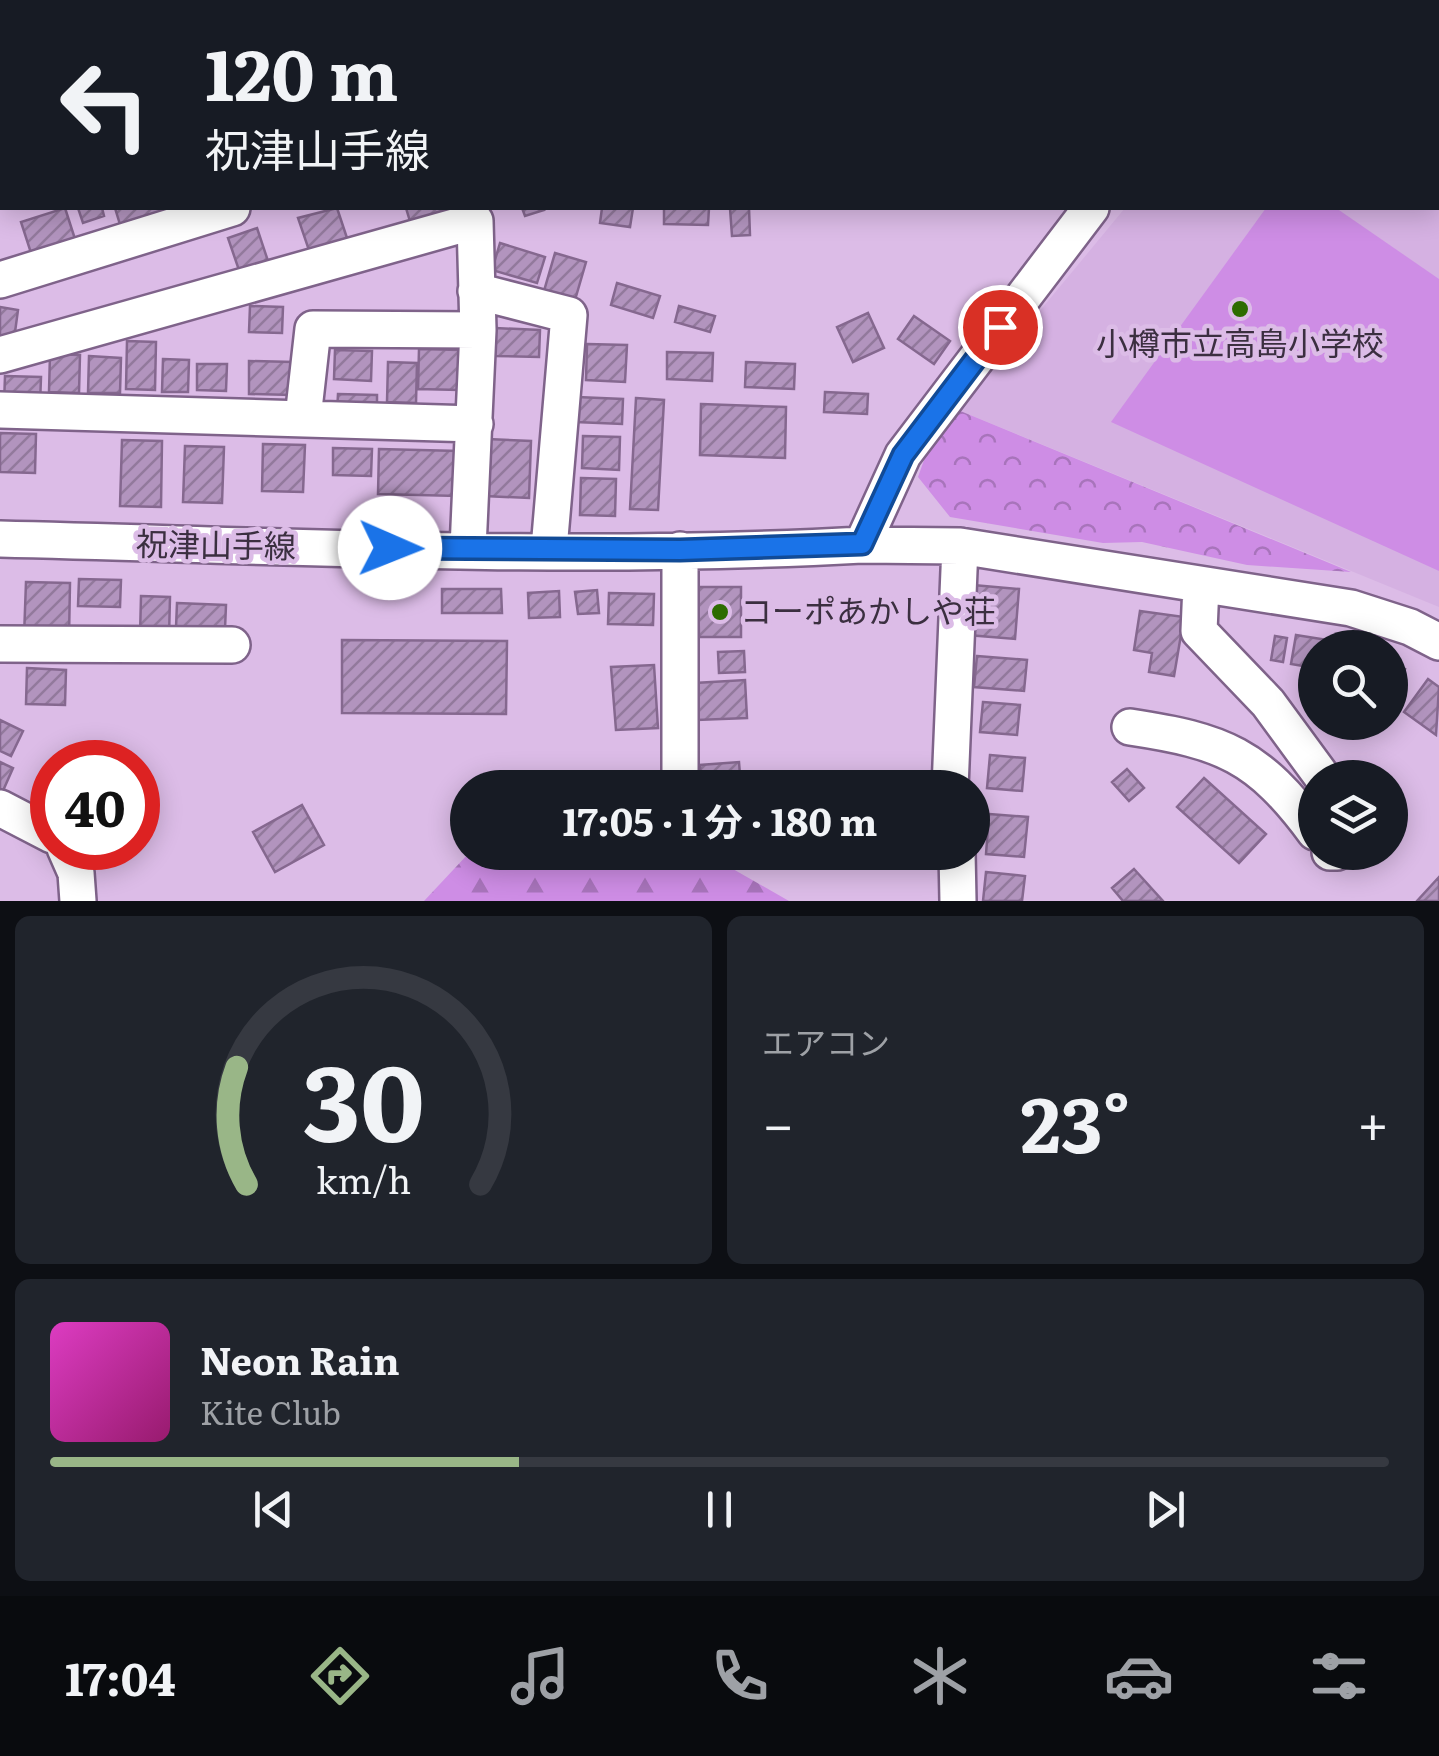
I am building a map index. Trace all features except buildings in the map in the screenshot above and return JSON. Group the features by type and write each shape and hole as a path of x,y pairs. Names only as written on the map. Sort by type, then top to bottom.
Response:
{"street":[{"path":"0,280 226,210"},
{"path":"862,544 903,455 1089,210"},
{"path":"0,354 475,221 476,424 468,548"},
{"path":"476,291 569,315 549,549"},
{"path":"302,418 313,329 478,330"},
{"path":"0,410 476,424"},
{"name":"祝津山手線","path":"0,539 158,546 680,550 862,544 960,546 1350,608 1410,627 1439,642"},
{"path":"951,770 960,546"},
{"path":"680,550 680,770"},
{"path":"1201,585 1200,631 1268,703 1310,760"},
{"path":"0,644 232,645"},
{"path":"1130,727 1195,737 1246,759 1286,792 1298,809"},
{"path":"0,808 30,824"},
{"path":"74,870 78,901"},
{"path":"957,870 958,901"}],"shaded area":[{"name":"小樽市立高島小学校","path":"1123,210 1439,210 1439,607 958,410"}],"green space":[{"path":"1265,210 1339,210 1439,279 1439,571 1111,422"},
{"path":"958,410 1351,572 1247,565 1142,542 1103,543 950,517 918,477 929,446"},
{"path":"453,870 735,870 789,901 424,901"}],"place":[{"name":"小樽市立高島小学校","path":"1240,309"},
{"name":"コーポあかしや荘","path":"720,612"}],"route":[{"path":"390,548 680,550 862,544 903,455 1000,327"}]}
